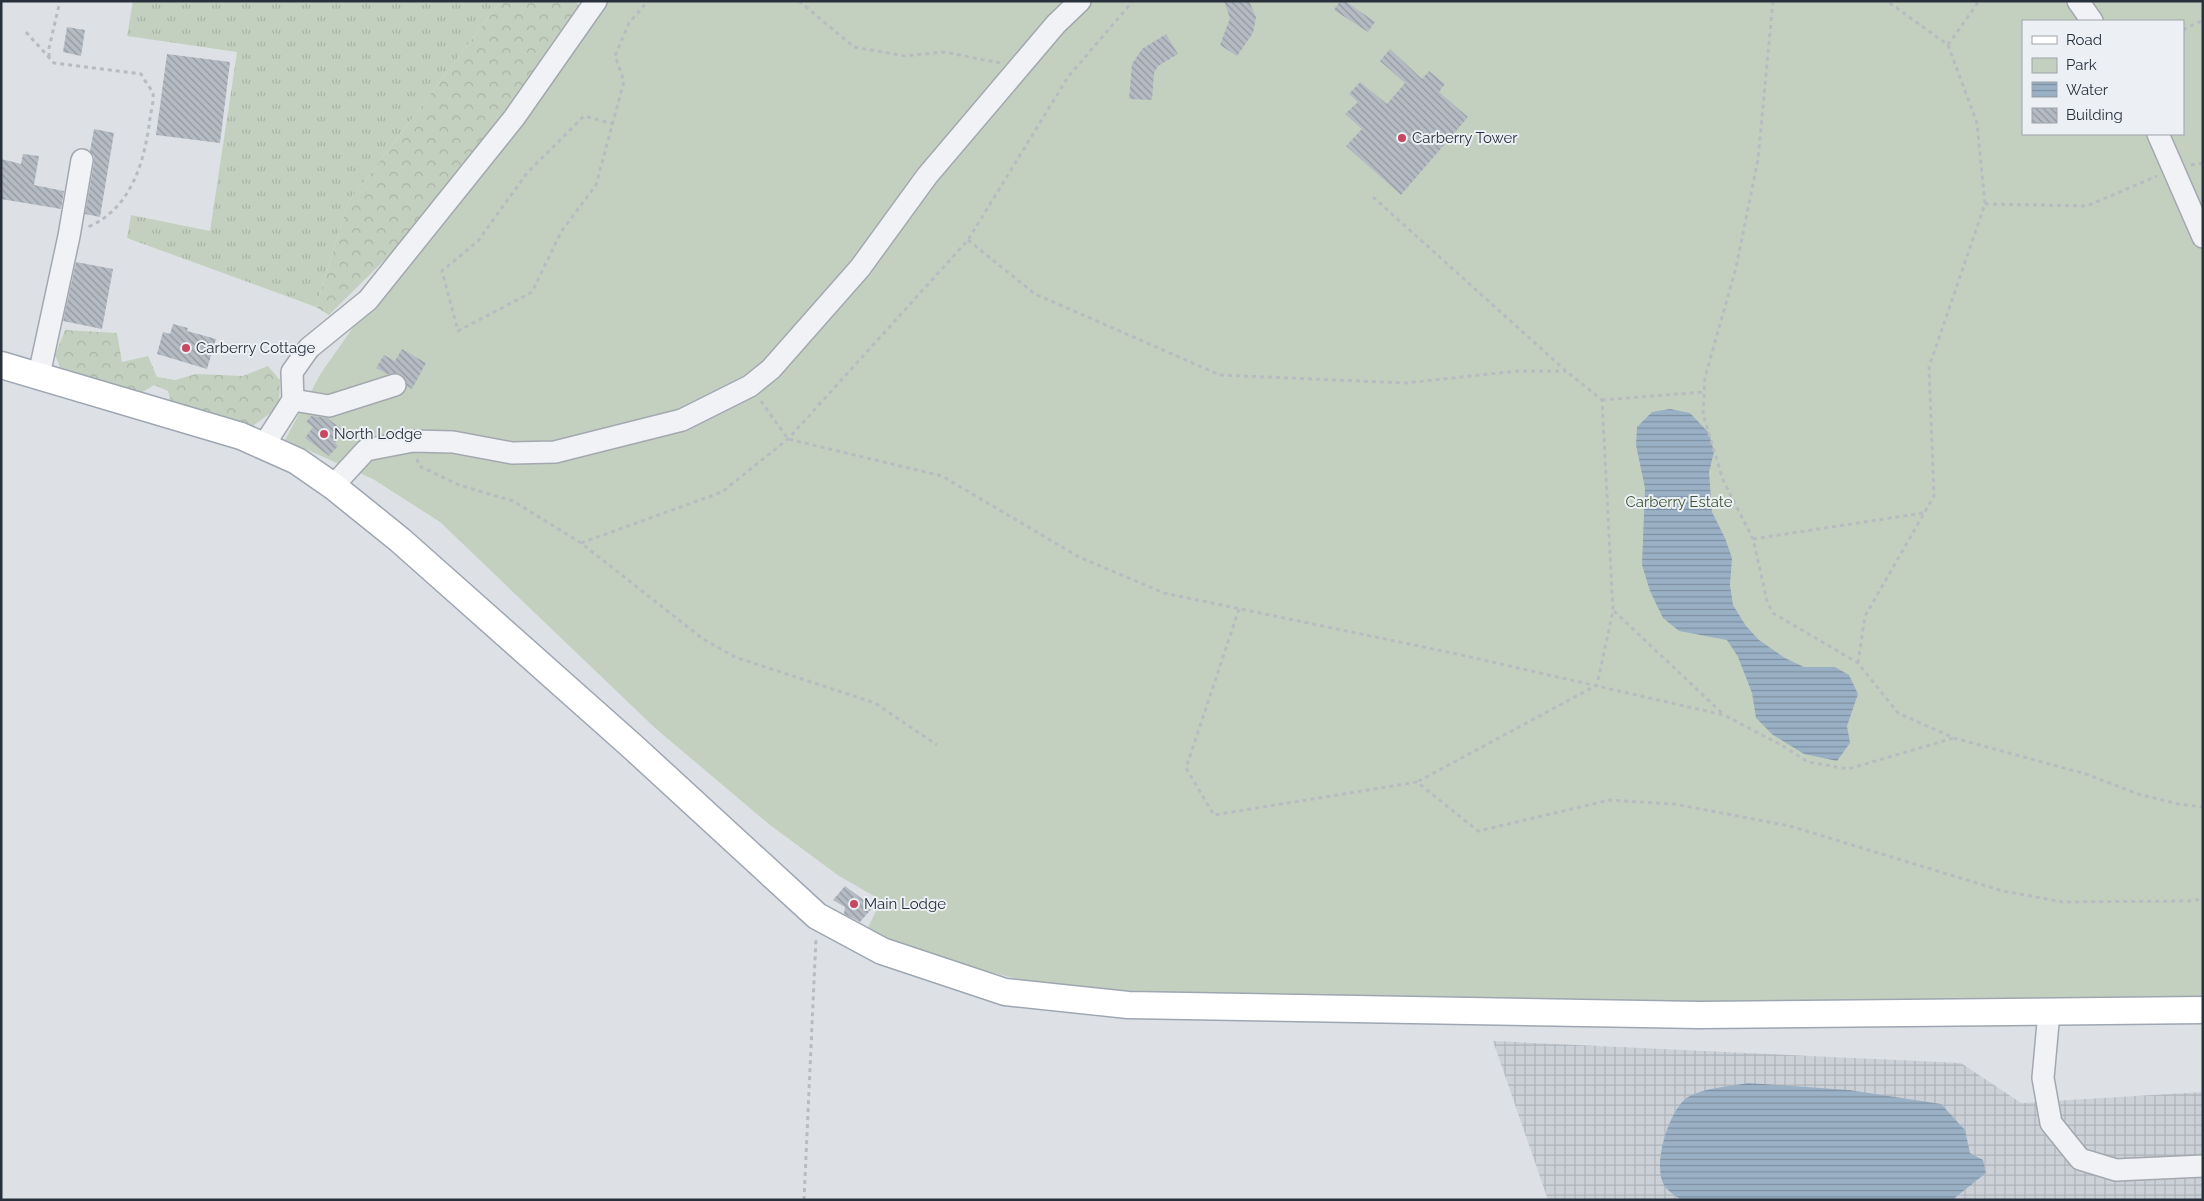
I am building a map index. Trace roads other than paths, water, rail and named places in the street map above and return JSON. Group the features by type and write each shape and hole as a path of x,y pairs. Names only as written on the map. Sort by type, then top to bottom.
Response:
{"main road":[{"path":"1,365 209,426 264,445 298,461 333,486 400,540 626,740 816,916 882,951 1004,992 1128,1005 1700,1015 2203,1010"}],"lane":[{"path":"264,445 293,400 292,372 309,348 368,300 514,118 596,1"},
{"path":"333,486 366,450 413,441 453,442 512,453 555,452 682,420 750,386 771,369 860,268 927,176 1056,24 1080,1"},
{"path":"2078,1 2091,20"},
{"path":"2158,135 2203,237"},
{"path":"39,375 69,236 82,160"},
{"path":"293,400 329,406 396,385"},
{"path":"2049,1012 2043,1078 2051,1123 2080,1159 2116,1170 2203,1166"}],"water":[{"path":"1670,409 1690,413 1709,433 1714,452 1709,472 1712,512 1725,538 1732,558 1730,585 1733,605 1746,626 1759,640 1785,658 1804,667 1835,667 1849,675 1858,694 1847,726 1850,743 1837,761 1804,754 1773,735 1756,718 1752,693 1738,657 1727,640 1679,631 1663,618 1650,591 1642,565 1645,488 1636,445 1637,427 1652,412"},
{"path":"1748,1083 1849,1090 1941,1104 1965,1130 1970,1153 1983,1160 1986,1173 1952,1200 1681,1200 1665,1187 1661,1176 1660,1164 1664,1138 1675,1113 1681,1103 1695,1094 1710,1089"}],"place":[{"name":"Carberry Tower","path":"1402,138"},
{"name":"Carberry Cottage","path":"186,348"},
{"name":"North Lodge","path":"324,434"},
{"name":"Main Lodge","path":"854,904"}],"park label":[{"name":"Carberry Estate","path":"1679,502"}]}
